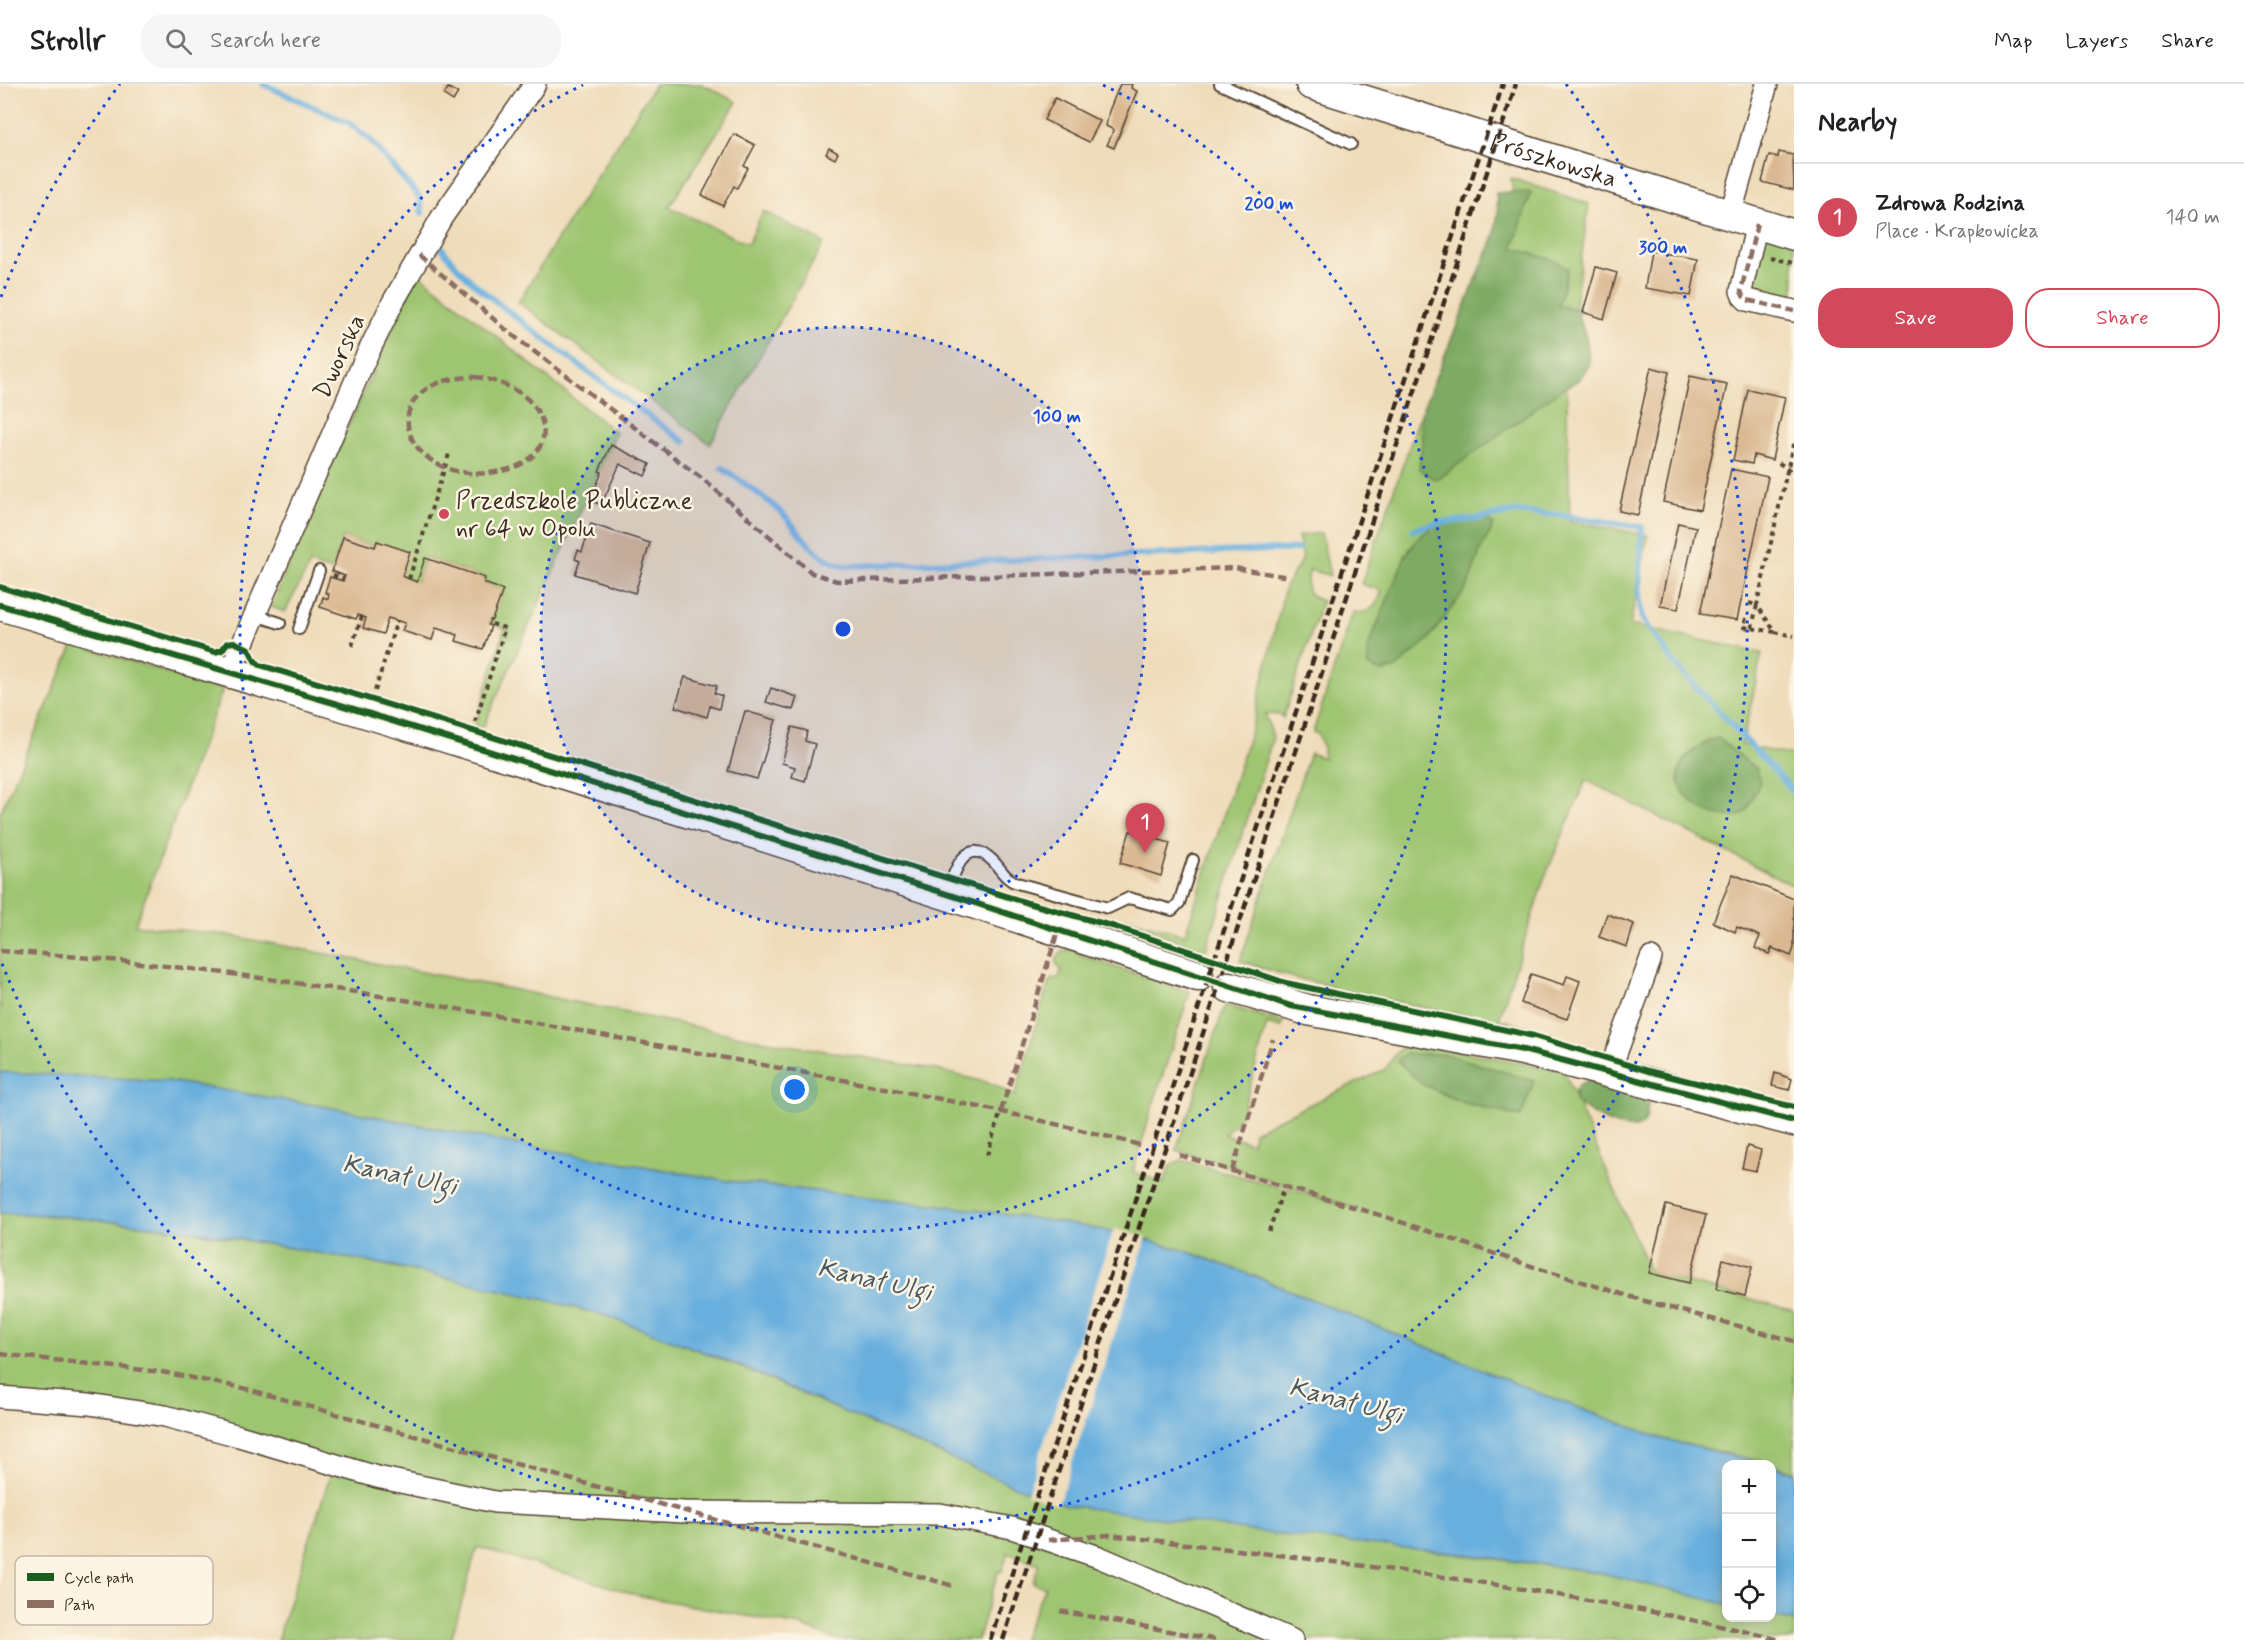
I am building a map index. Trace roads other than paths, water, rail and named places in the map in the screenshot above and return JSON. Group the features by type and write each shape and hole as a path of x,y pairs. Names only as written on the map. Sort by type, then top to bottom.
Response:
{"street":[{"name":"Dworska","path":"230,673 364,361 393,302 442,217 535,84"},
{"name":"Prószkowska","path":"1311,84 1794,235"},
{"path":"1767,84 1743,220 1749,253 1741,291 1747,300 1794,310"},
{"path":"0,605 230,673 347,697 1198,976"},
{"path":"1609,1073 1650,958"},
{"path":"1229,987 1308,1010 1486,1042 1794,1121"},
{"path":"0,1397 89,1404 165,1416 377,1477 495,1502 684,1512 940,1514 980,1520 1012,1527 1099,1557 1292,1640"}],"lane":[{"path":"1220,84 1351,144"},
{"path":"299,629 320,571"},
{"path":"255,615 280,623"},
{"path":"947,894 959,862 968,855 981,853 990,858 1005,877 1017,883 1108,908 1129,898 1172,910 1179,903 1194,860"}],"water":[{"name":"Kanał Ulgi","path":"0,1072 168,1081 327,1107 515,1144 728,1181 955,1207 1129,1235 1183,1250 1262,1279 1536,1392 1663,1439 1750,1460 1722,1460 1722,1603 1598,1572 1472,1555 1265,1533 1067,1505 1014,1486 728,1361 609,1317 542,1299 398,1267 189,1230 50,1215 0,1213"},
{"path":"1776,1467 1794,1472 1794,1622 1776,1617"}],"waterway":[{"path":"263,84 349,123 370,140 420,198 422,213"},
{"path":"442,248 460,270 492,299 685,442"},
{"path":"722,468 753,489 782,513 817,552 845,566 1299,549"},
{"path":"1413,530 1436,523 1514,512 1560,515 1642,527 1639,595 1642,618 1674,663 1794,792"}],"railway":[{"path":"990,1640 1503,84"},
{"path":"1003,1640 1516,84"}],"place":[{"name":"Przedszkole Publiczne nr 64 w Opolu","path":"444,514"},
{"name":"Zdrowa Rodzina","path":"1145,853"}]}
